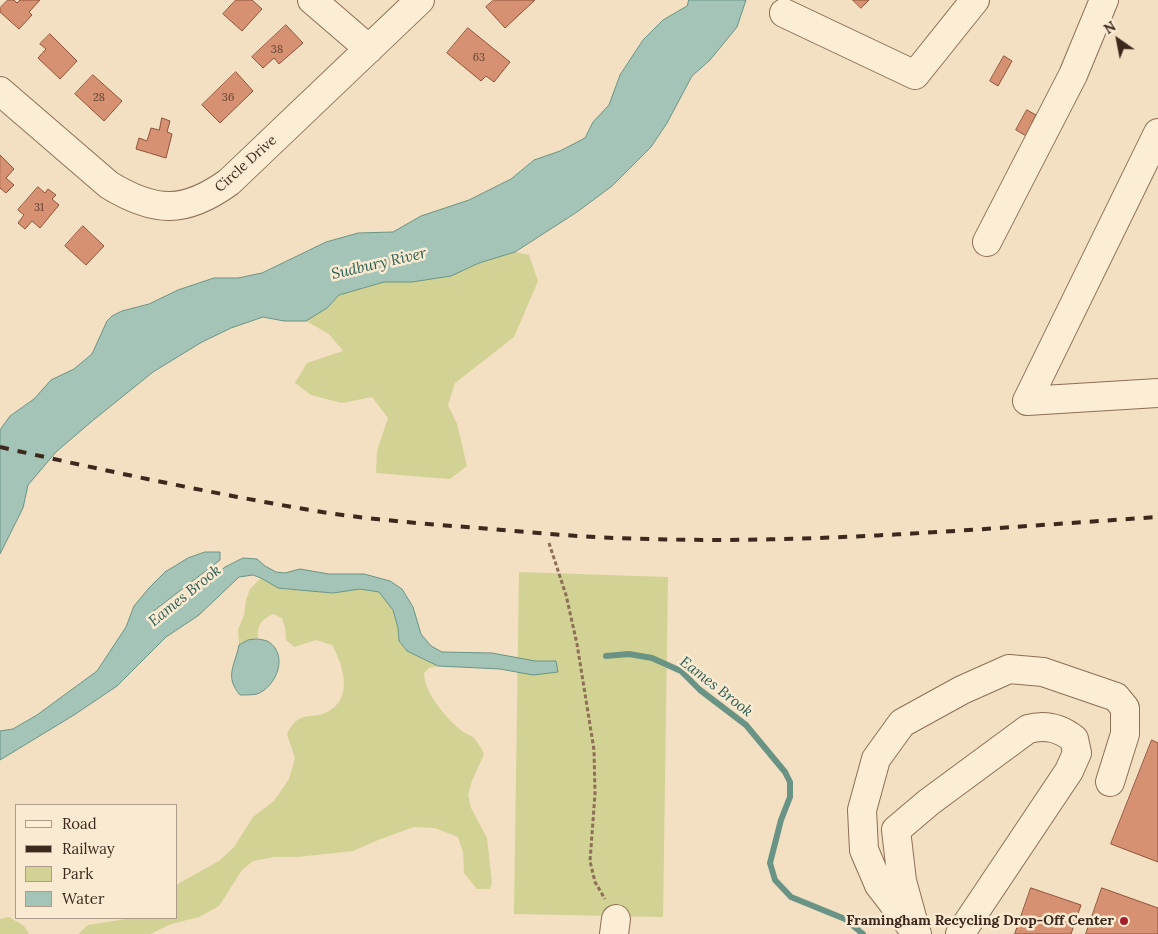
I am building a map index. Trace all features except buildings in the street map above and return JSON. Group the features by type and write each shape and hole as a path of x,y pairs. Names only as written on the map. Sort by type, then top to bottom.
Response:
{"street":[{"path":"312,0 369,49"},
{"name":"Circle Drive","path":"0,92 109,185 125,195 143,202 161,206 177,206 204,198 229,182 420,0"},
{"path":"784,13 915,75 975,0"},
{"path":"987,242 1073,75 1104,0"},
{"path":"1158,133 1027,401 1158,393"},
{"path":"917,933 879,885 864,850 862,810 876,759 902,722 962,690 1009,669 1043,672 1116,697 1125,708 1126,734 1110,782"},
{"path":"917,933 902,881 896,814 1023,718 1047,712 1069,718 1080,725 1091,738 1091,756 1071,791 972,934"},
{"path":"896,830 929,802 1028,728 1038,726 1049,727 1064,731 1074,739 1077,753 1069,772 960,934"}],"path":[{"path":"549,543 566,595 577,644 594,750 595,794 590,861 594,882 615,927"}],"green space":[{"path":"515,252 529,255 538,281 514,337 455,383 448,405 457,424 467,466 450,479 376,473 377,451 388,418 372,397 342,403 311,395 295,383 307,363 343,351 329,334 306,321 327,308 339,295 384,282 412,282 451,276 479,263"},
{"path":"519,572 668,577 663,917 514,914"},
{"path":"261,578 278,588 333,593 360,589 379,592 393,610 398,628 399,642 407,651 438,666 429,668 424,673 428,689 437,705 462,731 475,739 484,754 468,795 471,808 487,838 492,883 490,889 477,889 464,873 463,852 458,837 435,828 414,827 353,851 297,857 274,857 253,861 242,870 219,906 199,917 171,924 150,934 78,934 88,925 126,919 178,919 178,884 219,861 234,847 253,817 274,801 289,779 295,758 287,734 292,725 303,717 319,715 332,709 342,695 344,678 332,645 316,640 294,647 286,640 282,618 273,614 265,618 258,630 258,638 248,640 239,645 238,630 244,615 250,589"},
{"path":"9,917 24,926 29,934 0,934 0,919"}],"water":[{"name":"Sudbury River","path":"689,0 746,0 737,27 710,60 692,76 667,123 651,147 612,186 577,212 515,252 479,263 451,276 412,282 384,282 339,295 327,308 306,321 284,321 263,317 231,328 202,342 153,372 56,452 28,485 23,508 0,554 0,430 10,416 34,399 51,380 74,369 92,354 107,321 112,316 122,311 149,304 178,290 214,278 238,278 262,273 326,242 358,233 393,232 421,216 469,200 511,179 534,160 560,151 585,138 593,122 609,105 620,75 643,40 663,20 687,6"},
{"path":"205,552 220,552 220,560 151,613 150,620 160,620 225,567 243,558 257,559 276,572 285,573 300,569 329,574 364,574 390,581 402,589 413,607 421,634 431,646 442,652 492,653 535,661 556,661 558,672 533,675 500,669 438,666 407,651 399,641 393,610 379,592 360,589 333,593 278,588 253,575 239,577 199,615 166,637 117,686 74,715 0,760 0,731 13,729 37,715 97,671 126,627 134,606 149,588 165,572 188,558"},
{"path":"248,640 268,641 275,648 278,655 278,671 270,685 264,690 257,694 240,695 235,688 232,676 239,645"}],"waterway":[{"name":"Eames Brook","path":"606,656 629,654 652,658 681,671 700,690 746,725 785,772 790,782 790,797 781,820 770,863 775,880 791,897 845,919 863,934"}],"railway":[{"path":"0,447 161,482 322,512 400,522 585,536 713,540 840,537 1158,517"}],"place":[{"name":"Framingham Recycling Drop-Off Center","path":"1124,921"}]}
